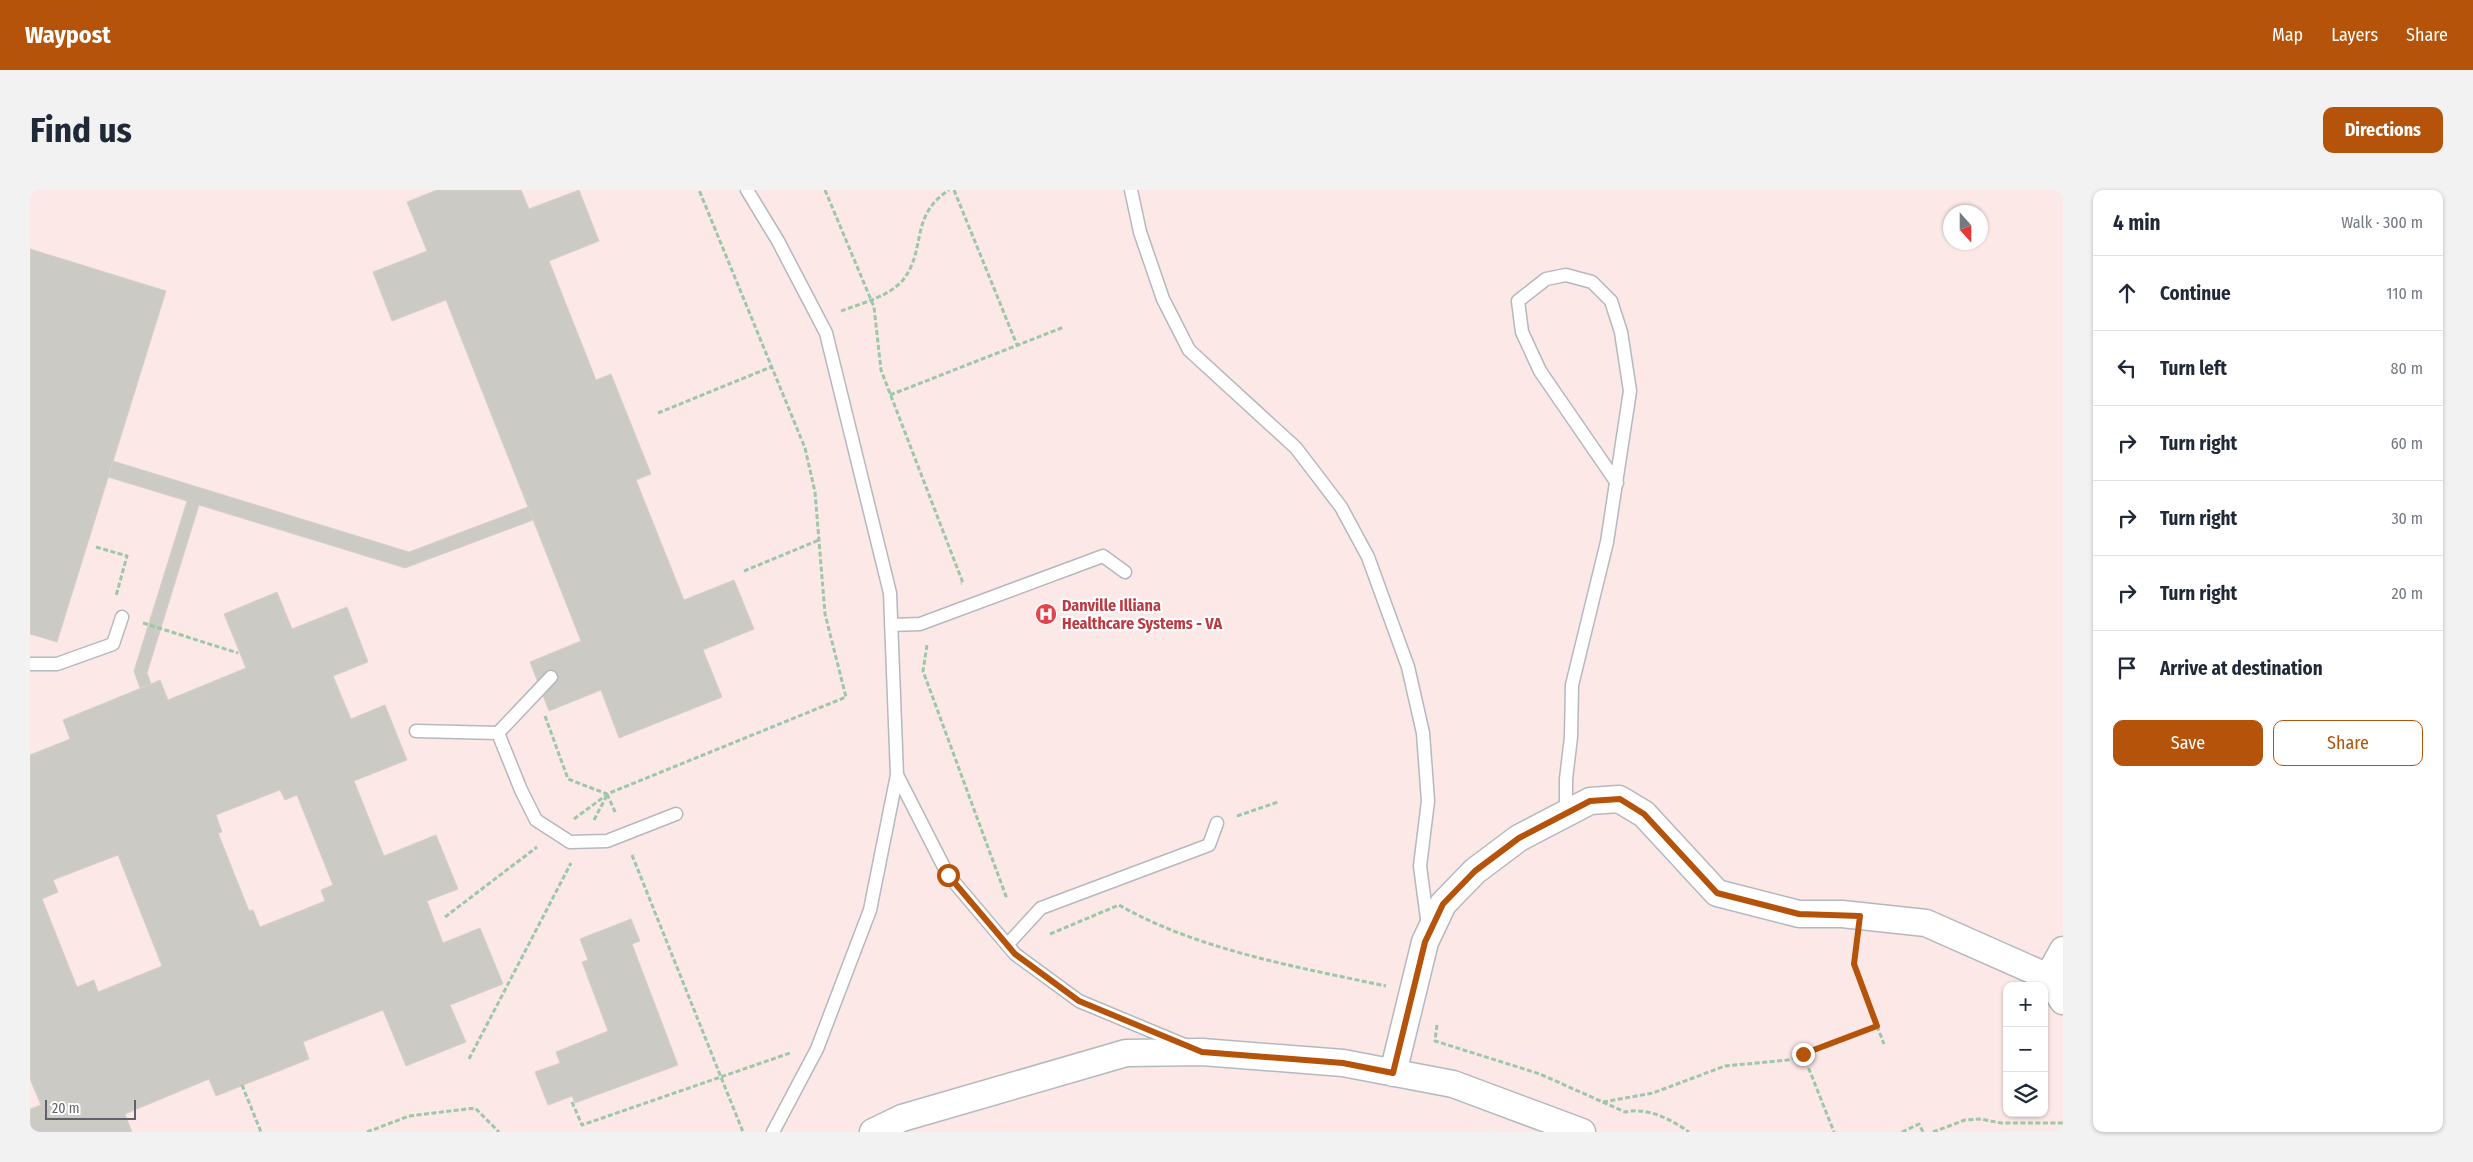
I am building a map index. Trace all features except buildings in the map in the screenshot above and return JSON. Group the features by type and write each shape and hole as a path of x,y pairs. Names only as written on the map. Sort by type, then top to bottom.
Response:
{"street":[{"path":"1393,1073 1425,942 1443,904 1475,871 1519,838 1590,801 1620,799 1644,814 1717,893 1799,914 1860,916 1926,923 2048,977 2063,1001"},
{"path":"2048,977 2063,950"},
{"path":"873,1132 902,1118 1126,1053 1202,1052 1343,1063 1453,1084 1582,1132"}],"lane":[{"path":"747,190 778,241 826,333 890,594 897,775 870,910 816,1049 773,1132"},
{"path":"1131,190 1140,232 1163,299 1189,350 1296,448 1341,507 1368,557 1408,667 1423,733 1428,801 1420,866 1429,934"},
{"path":"1566,813 1566,779 1571,737 1572,685 1607,542 1616,483 1630,391 1621,332 1610,301 1592,282 1566,275 1546,279 1518,301 1522,332 1540,371 1616,483"},
{"path":"892,625 920,624 1103,556 1125,572"},
{"path":"30,664 57,664 113,644 122,616"},
{"path":"416,730 498,733 551,676"},
{"path":"498,733 521,790 536,820 570,842 607,840 676,814"},
{"path":"897,775 948,875 1015,954 1079,1001 1202,1052"},
{"path":"1007,945 1041,908 1209,845 1217,823"}],"path":[{"path":"445,916 608,794 846,698 824,614 815,492 804,448 699,190"},
{"path":"825,190 874,307 881,370 963,583 954,587"},
{"path":"841,310 882,295 902,280 912,263 927,211 935,199 950,190"},
{"path":"954,190 1017,345"},
{"path":"890,395 1064,327"},
{"path":"658,413 771,367"},
{"path":"744,571 819,540"},
{"path":"96,547 127,556 116,596 122,616 238,653"},
{"path":"928,642 923,671 1007,900"},
{"path":"536,692 568,779 608,794 743,1132"},
{"path":"469,1059 608,794"},
{"path":"1217,823 1278,802"},
{"path":"1050,934 1119,905 1151,923 1207,942 1280,962 1390,987"},
{"path":"1860,916 1854,964 1884,1044"},
{"path":"1437,1023 1435,1041 1540,1074 1625,1112 1647,1111 1689,1132"},
{"path":"1602,1102 1653,1093 1725,1066 1788,1060 1877,1026"},
{"path":"572,1102 582,1125 793,1051"},
{"path":"1803,1054 1834,1132"},
{"path":"242,1085 261,1132"},
{"path":"367,1132 409,1116 475,1108 499,1132"},
{"path":"1934,1132 1965,1120 1981,1119 2001,1123 2063,1123"},
{"path":"1902,1132 1919,1124 1923,1132"}],"shaded area":[{"name":"Danville Illiana Healthcare Systems - VA","path":"30,190 2063,190 2063,1132 1500,1132 1490,1128 1481,1132 30,1132"}],"place":[{"name":"Danville Illiana Healthcare Systems - VA","path":"1046,614"}],"route":[{"path":"948,875 1015,954 1079,1001 1202,1052 1343,1063 1393,1073 1425,942 1443,904 1475,871 1519,838 1590,801 1620,799 1644,814 1717,893 1799,914 1860,916 1854,964 1877,1026 1803,1054"}]}
